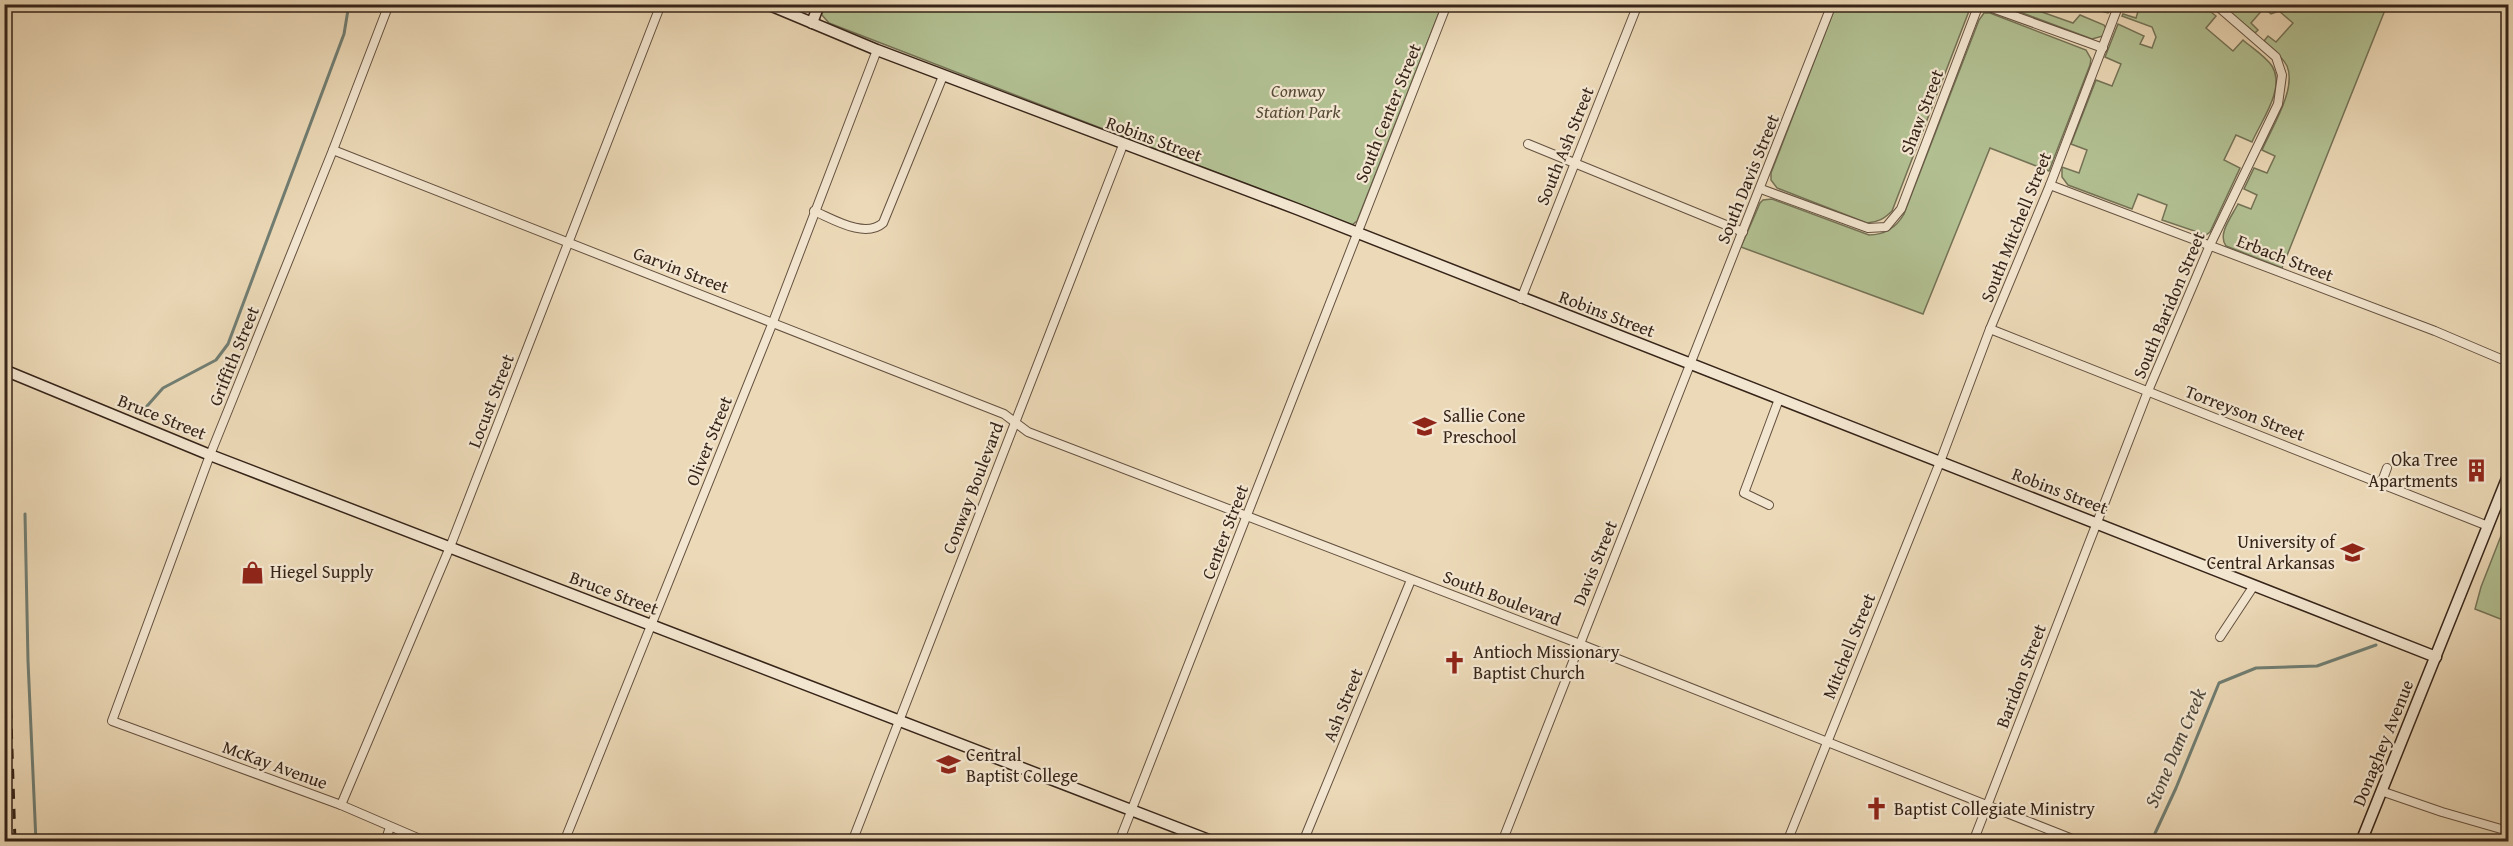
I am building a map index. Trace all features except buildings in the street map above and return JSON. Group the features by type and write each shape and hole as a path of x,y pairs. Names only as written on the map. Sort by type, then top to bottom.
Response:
{"street":[{"name":"Griffith Street","path":"112,721 210,455 333,150 388,4"},
{"name":"Locust Street","path":"341,805 450,547 661,4"},
{"name":"Robins Street","path":"766,4 943,76 1357,233 2436,657"},
{"path":"812,23 819,4"},
{"name":"South Center Street","path":"1357,233 1448,4"},
{"name":"South Ash Street","path":"1521,299 1638,4"},
{"name":"South Davis Street","path":"1691,363 1832,4"},
{"path":"1980,4 2103,48"},
{"name":"Shaw Street","path":"1761,189 1868,228 1886,227 1901,209 1980,4"},
{"name":"South Mitchell Street","path":"1941,462 1990,329 2050,185 2119,4"},
{"name":"South Baridon Street","path":"2097,522 2148,392 2210,245 2278,104 2282,75 2276,57 2215,4"},
{"name":"Oliver Street","path":"564,842 773,322 877,50"},
{"path":"814,211 861,229 878,228 883,223 943,76"},
{"path":"1528,144 1743,232"},
{"name":"Conway Boulevard","path":"852,842 1123,145"},
{"name":"Garvin Street","path":"333,150 1004,414 1015,422"},
{"name":"Erbach Street","path":"2050,185 2508,362"},
{"name":"Center Street","path":"1119,842 1357,233"},
{"name":"Torreyson Street","path":"1990,329 2488,526"},
{"name":"Davis Street","path":"1502,842 1691,363"},
{"name":"Bruce Street","path":"4,370 210,455 1214,842"},
{"path":"1769,505 1744,494 1779,399"},
{"name":"South Boulevard","path":"1015,422 1028,432 1580,644 2080,842"},
{"name":"Mitchell Street","path":"1787,842 1941,462"},
{"path":"2381,484 2387,468"},
{"name":"Donaghey Avenue","path":"2361,842 2508,476"},
{"name":"Baridon Street","path":"1973,842 2097,522"},
{"name":"Ash Street","path":"1303,842 1411,580"},
{"path":"2220,637 2253,587"},
{"name":"McKay Avenue","path":"112,721 341,805 427,842"},
{"path":"2382,790 2442,812 2508,831"},
{"path":"385,842 390,827"}],"green space":[{"name":"Conway Station Park","path":"824,4 1442,5 1357,221 1352,225 829,23 822,15"},
{"path":"1966,4 1969,11 1892,211 1881,220 1871,223 1777,188 1771,180 1771,173 1836,5"},
{"path":"2114,4 2108,13 2080,5"},
{"path":"2226,4 2387,5 2282,268 2226,246 2223,236 2226,225 2238,204 2251,209 2257,195 2244,189 2254,168 2267,173 2275,156 2262,150 2286,97 2289,75 2287,66 2277,52 2264,41 2268,36 2276,42 2293,23 2279,11 2271,14 2264,8 2251,23 2258,30 2255,33 2223,7"},
{"path":"2007,5 2022,5 2073,23 2080,15 2106,28 2103,36 2092,39 2009,8"},
{"path":"2140,5 2202,5 2216,16 2206,28 2233,51 2243,40 2269,62 2276,75 2271,104 2252,142 2236,135 2224,160 2240,168 2210,232 2206,235 2162,220 2167,205 2138,194 2132,209 2068,185 2062,177 2062,167 2079,173 2087,150 2071,144 2096,80 2112,86 2121,64 2105,57 2118,24 2144,36 2140,44 2152,48 2156,37 2152,27 2122,16 2123,14 2136,18"},
{"path":"1984,13 1990,13 2086,50 2091,59 2090,65 2049,171 1990,148 1923,314 1741,247 1763,200 1772,199 1869,235 1890,230 1904,214 1979,20"},
{"path":"2508,518 2508,622 2475,609 2481,587"}],"waterway":[{"path":"140,414 163,388 216,360 228,344 344,34 349,4"},
{"path":"25,514 28,661 36,842"},
{"name":"Stone Dam Creek","path":"2151,842 2219,683 2256,668 2317,666 2376,645"}],"railway":[{"path":"4,509 15,842"}],"place":[{"name":"Sallie Cone Preschool","path":"1425,426"},
{"name":"Oka Tree Apartments","path":"2476,470"},
{"name":"University of Central Arkansas","path":"2353,552"},
{"name":"Hiegel Supply","path":"252,572"},
{"name":"Antioch Missionary Baptist Church","path":"1455,662"},
{"name":"Central Baptist College","path":"948,765"},
{"name":"Baptist Collegiate Ministry","path":"1876,809"}]}
